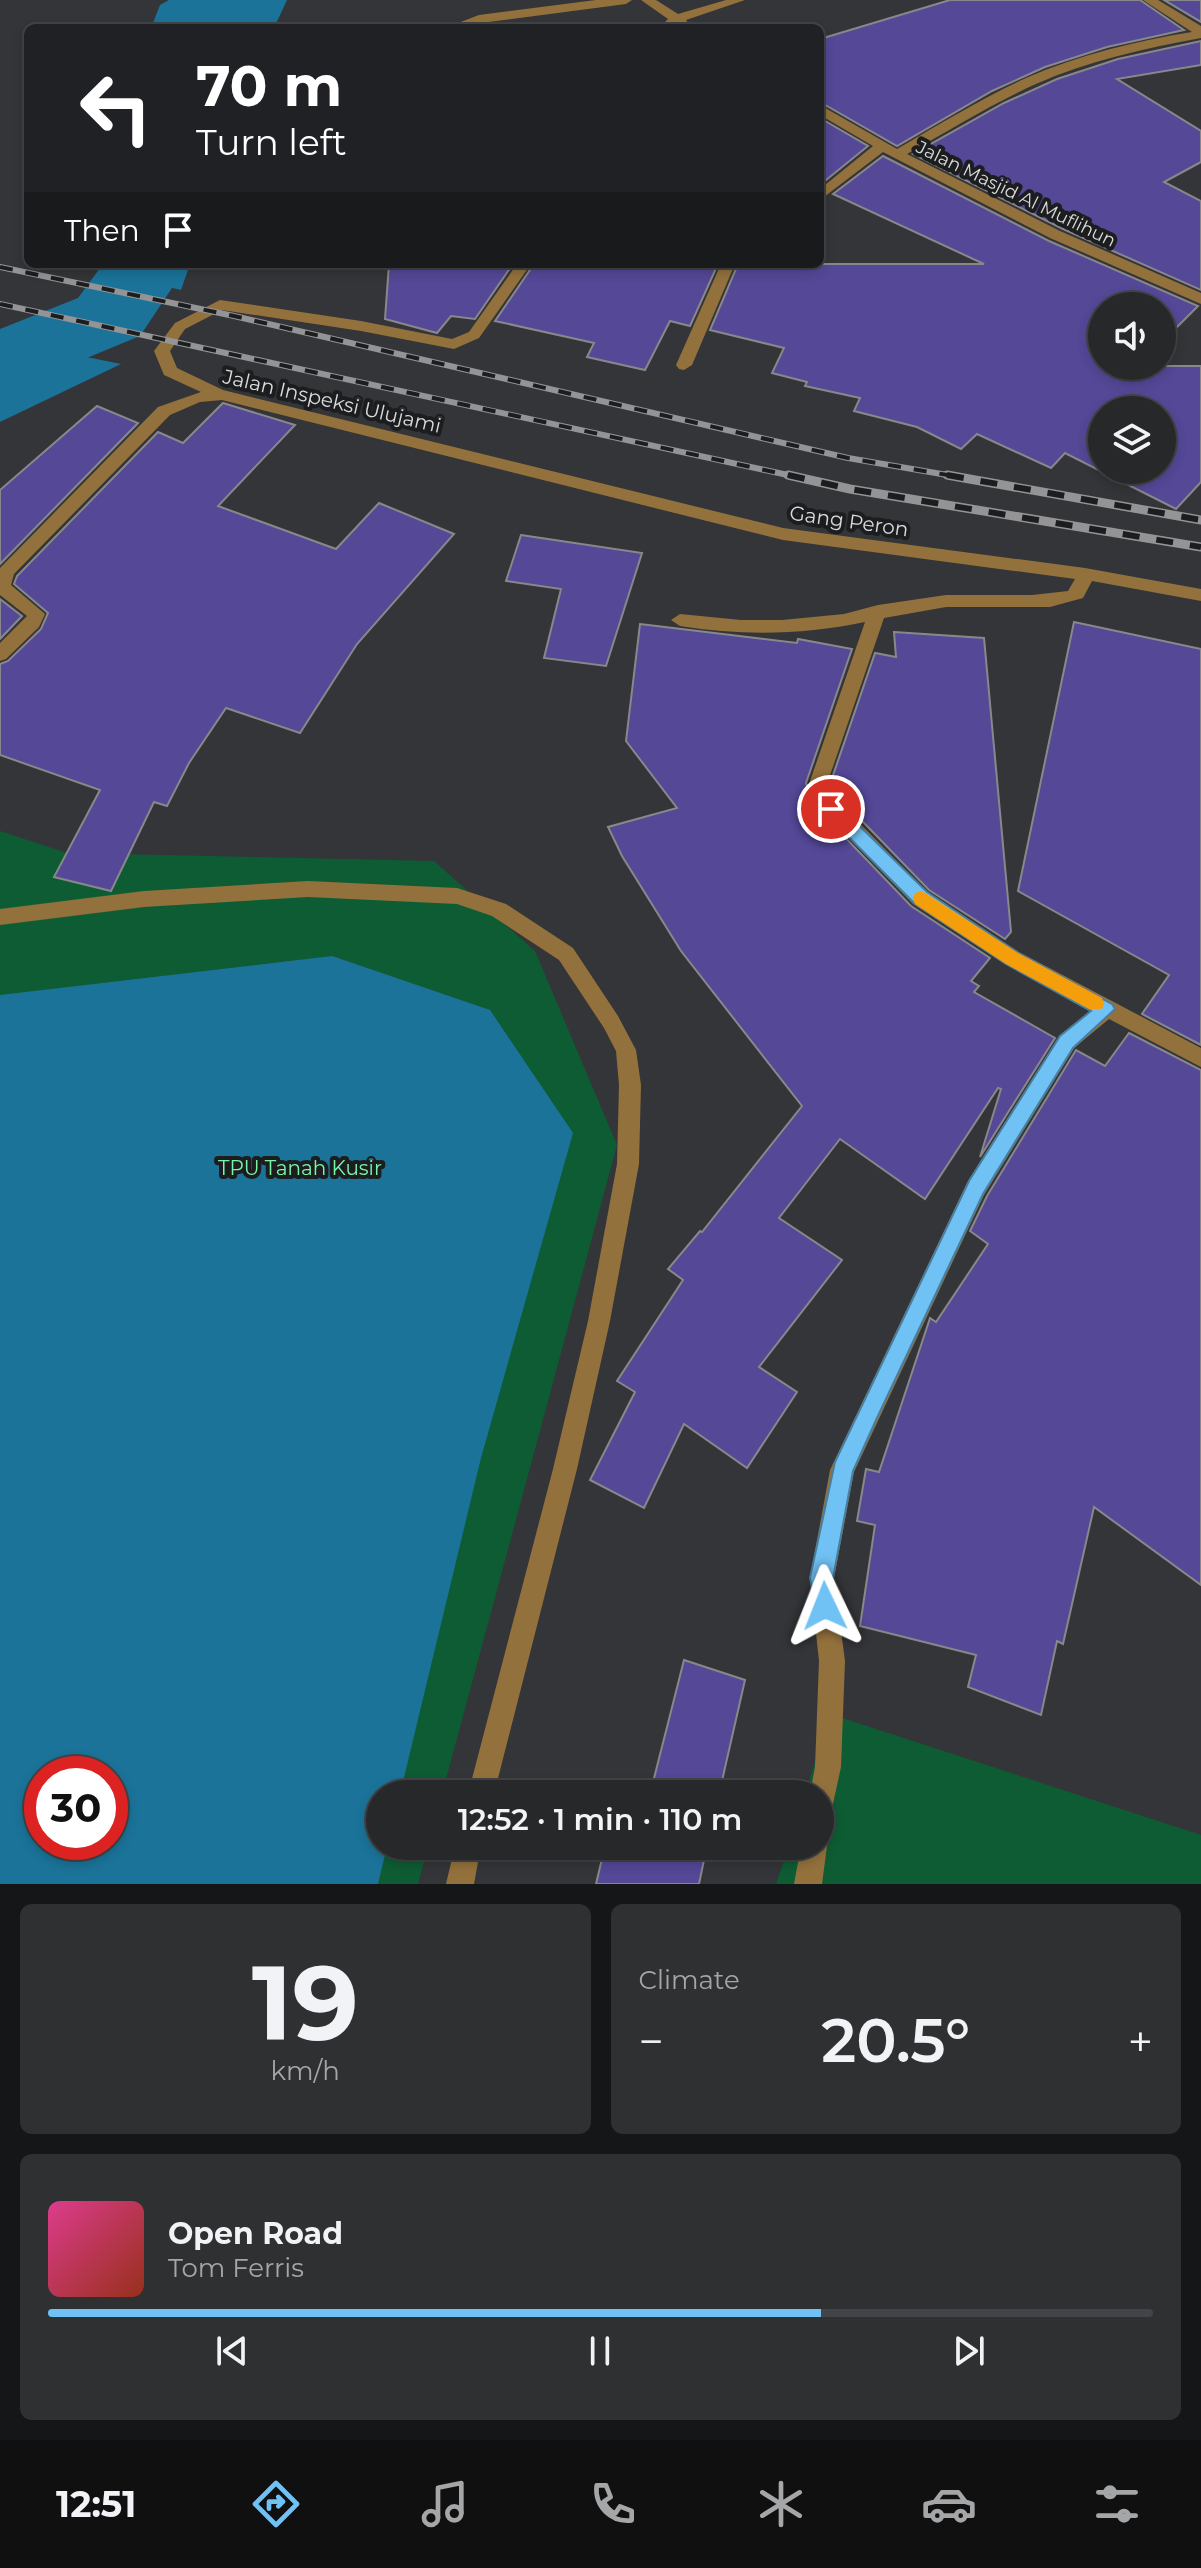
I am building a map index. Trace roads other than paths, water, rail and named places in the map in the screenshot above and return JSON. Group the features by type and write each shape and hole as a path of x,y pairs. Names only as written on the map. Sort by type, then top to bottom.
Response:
{"street":[{"path":"463,24 479,19 626,0"},
{"path":"647,0 670,24 739,0"},
{"path":"1149,0 1201,33"},
{"path":"896,155 995,99 1052,73 1144,43 1201,33"},
{"name":"Jalan Masjid Al Muflihun","path":"824,111 896,155 1094,254 1201,299"},
{"path":"824,193 881,147"},
{"path":"222,395 170,371 162,351 180,326 220,305 361,326 454,344 474,335 521,268"},
{"path":"684,365 726,268"},
{"name":"Jalan Inspeksi Ulujami","path":"0,654 33,622 36,614 2,587 2,578 8,570 164,411 198,397 222,395 496,461"},
{"name":"Gang Peron","path":"496,461 783,534 1085,574 1201,595"},
{"path":"680,620 722,627 773,628 846,620 878,611 948,601 1055,599 1073,596 1081,588 1085,574"},
{"path":"878,611 818,784 823,798 920,898 1012,958 1201,1058"},
{"path":"0,917 144,899 308,889 457,896 499,910 566,954 611,1022 626,1050 630,1085 628,1164 599,1321 572,1439 485,1780"},
{"path":"826,1780 832,1661 822,1578 842,1470 976,1188 1067,1042 1106,1009"},
{"path":"460,1884 465,1860"},
{"path":"808,1884 812,1860"}],"water":[{"path":"169,0 287,0 276,24 153,24 160,5"},
{"path":"89,268 189,268 181,290"},
{"path":"0,341 121,364 0,422"},
{"name":"TPU Tanah Kusir","path":"332,956 490,1010 573,1133 481,1458 403,1780 366,1780 366,1860 384,1860 378,1884 0,1884 0,995"}],"waterway":[{"path":"0,361 109,317 143,268"}],"railway":[{"path":"0,267 234,316 848,458 959,477"},
{"path":"0,304 793,476"},
{"path":"788,475 793,476"},
{"path":"947,475 1201,520"},
{"path":"793,476 850,489 1201,547"}]}
